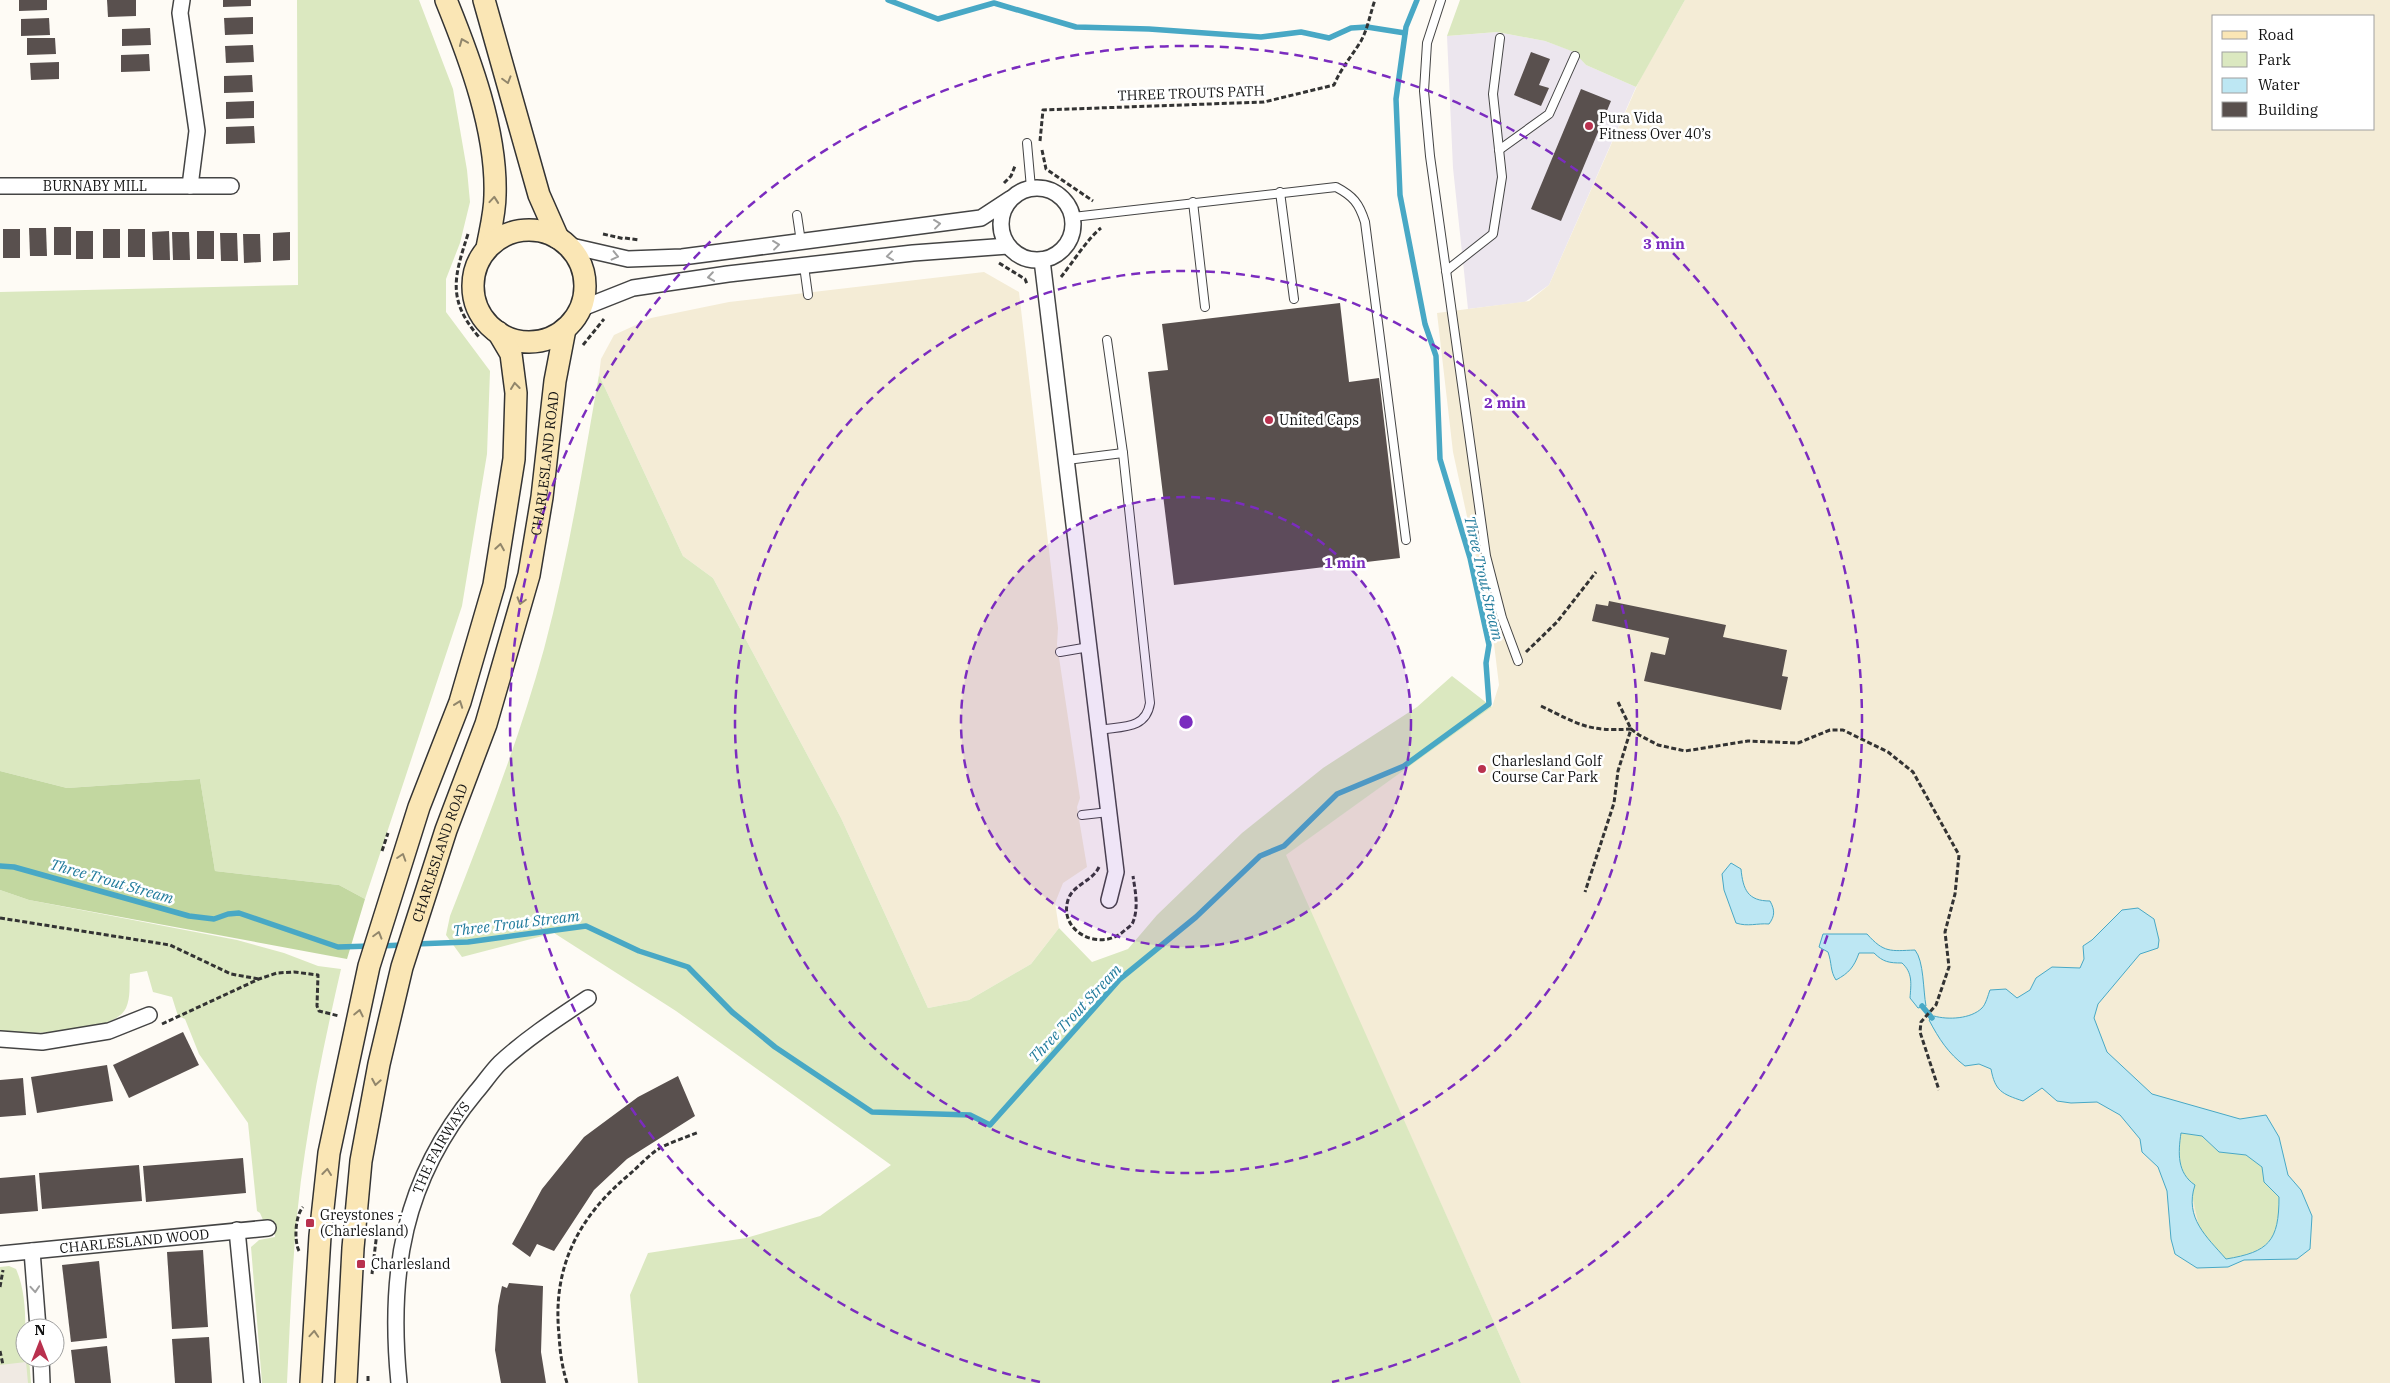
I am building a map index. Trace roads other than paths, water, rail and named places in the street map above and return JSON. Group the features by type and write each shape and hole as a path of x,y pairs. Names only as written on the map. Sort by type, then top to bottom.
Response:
{"main road":[{"path":"311,1383 320,1236 329,1153 369,966 387,903 419,807 460,702 494,585 514,459 516,393 511,354 491,337 486,323 478,310 473,293 474,275 479,261 487,248 495,196 489,135 466,51 446,0"},
{"path":"484,0 539,195 563,242 581,266 585,292 580,309 565,328 542,340 529,342 491,337"},
{"path":"487,248 508,234 520,230 546,233 563,242"},
{"name":"CHARLESLAND ROAD","path":"346,1383 353,1248 362,1161 379,1064 402,967 446,830 486,724 529,575 542,497 555,381 565,328"}],"street":[{"path":"182,0 180,13 197,131 190,186"},
{"name":"BURNABY MILL","path":"0,186 231,186"},
{"path":"563,242 628,259 682,257 981,218 1019,192 1042,187 1053,191 1062,198 1073,217 1072,234 1063,250 1053,257 1042,260 1023,258 1008,246 1002,235 1000,222 1003,210 1010,199"},
{"path":"580,309 634,288 972,247 1008,246"},
{"path":"1042,260 1116,872 1109,900"},
{"name":"THE FAIRWAYS","path":"399,1383 394,1341 395,1292 403,1233 425,1170 454,1118 499,1064 538,1032 588,998"},
{"path":"0,1039 42,1042 109,1031 149,1015"},
{"name":"CHARLESLAND WOOD","path":"0,1254 268,1228"},
{"path":"237,1230 252,1383"},
{"path":"32,1251 37,1318"},
{"path":"41,1368 42,1383"}],"lane":[{"path":"1441,0 1427,43 1424,92 1446,271 1486,556 1502,618 1518,661"},
{"path":"1446,271 1493,234 1502,177 1493,94 1500,38"},
{"path":"1499,150 1548,114 1574,56"},
{"path":"1027,143 1031,188"},
{"path":"1073,217 1336,187 1351,195 1359,205 1365,222 1406,540"},
{"path":"1280,192 1294,299"},
{"path":"1193,202 1205,307"},
{"path":"797,215 802,242"},
{"path":"804,266 808,295"},
{"path":"1099,730 1129,726 1143,720 1148,712 1150,703 1123,453 1107,340"},
{"path":"1067,460 1123,453"},
{"path":"1060,652 1089,647"},
{"path":"1082,815 1109,812"}],"water":[{"path":"1731,863 1741,869 1743,883 1748,893 1756,899 1770,901 1774,913 1769,924 1745,925 1736,923 1724,890 1722,874"},
{"path":"2138,908 2154,919 2159,940 2158,948 2140,954 2098,1004 2094,1018 2107,1052 2152,1094 2240,1119 2266,1115 2279,1137 2288,1175 2301,1190 2312,1216 2310,1249 2297,1259 2244,1260 2228,1267 2197,1268 2175,1254 2171,1239 2167,1191 2158,1167 2142,1152 2140,1139 2120,1115 2097,1102 2071,1103 2057,1101 2042,1088 2023,1101 2005,1094 1997,1087 1991,1069 1979,1064 1965,1066 1959,1061 1944,1045 1929,1020 1934,1016 1952,1018 1977,1012 1986,1002 1990,990 2006,989 2017,998 2030,990 2036,978 2052,967 2080,968 2084,959 2083,946 2092,940 2122,910","holes":["2181,1133 2202,1136 2219,1152 2246,1155 2262,1167 2264,1182 2279,1197 2277,1224 2274,1234 2269,1242 2252,1253 2226,1259 2205,1235 2195,1217 2192,1197 2195,1185 2189,1180 2182,1169 2179,1155 2180,1140"]},
{"path":"1823,934 1867,934 1883,948 1899,951 1915,950 1922,968 1926,1006 1918,1008 1910,998 1910,975 1906,967 1902,963 1893,963 1880,958 1874,953 1859,953 1850,969 1836,980 1828,952 1819,947"}],"waterway":[{"path":"888,0 938,19 994,3 1076,27 1149,29 1261,37 1301,32 1329,38 1351,28 1367,27 1405,33"},
{"name":"Three Trout Stream","path":"415,944 468,942 586,926 639,951 688,967 732,1012 775,1047 872,1112 970,1115 990,1125 1120,979 1196,917 1260,856 1284,846 1337,794 1404,766 1489,704 1486,663 1489,645 1470,558 1440,459 1436,356 1425,324 1400,195 1396,99 1406,27 1417,0"},
{"name":"Three Trout Stream","path":"0,866 14,867 189,916 214,919 228,914 239,913 338,947 371,946"},
{"name":"Three Trout Stream","path":"380,946 403,945"},
{"path":"1922,1006 1932,1018"}],"place":[{"name":"Pura Vida Fitness Over 40’s","path":"1589,126"},
{"name":"United Caps","path":"1269,420"},
{"name":"Charlesland Golf Course Car Park","path":"1482,769"},
{"name":"Greystones - (Charlesland)","path":"310,1223"},
{"name":"Charlesland","path":"361,1264"}]}
